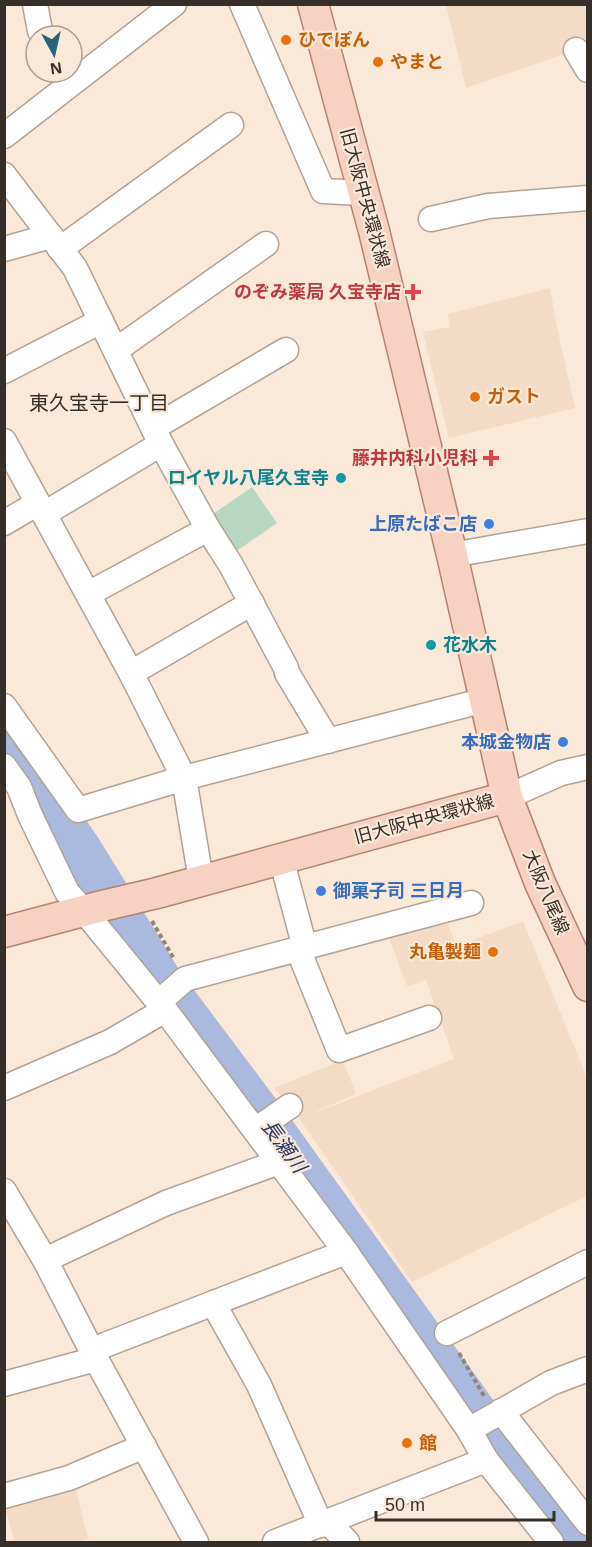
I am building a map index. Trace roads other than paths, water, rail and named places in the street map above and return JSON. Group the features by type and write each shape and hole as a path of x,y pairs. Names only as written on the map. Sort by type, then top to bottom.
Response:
{"main road":[{"name":"旧大阪中央環状線","path":"4,932 93,908 154,905 201,880 507,797 452,555 364,193 313,4"},
{"name":"大阪八尾線","path":"507,797 540,884 588,986"}],"street":[{"path":"35,4 39,24"},
{"path":"84,68 174,4"},
{"path":"242,4 323,191 364,193"},
{"path":"4,136 64,84"},
{"path":"4,249 56,242 231,125"},
{"path":"4,175 75,268 157,436 252,603 287,673 328,741"},
{"path":"431,219 488,206 588,198"},
{"path":"116,350 266,244"},
{"path":"4,371 101,321"},
{"path":"4,523 41,508 157,436 286,350"},
{"path":"4,441 131,673 184,778 201,880"},
{"path":"88,594 208,529"},
{"path":"452,555 588,531"},
{"path":"131,673 252,603"},
{"path":"4,706 78,810 184,778 485,700"},
{"path":"4,766 12,789 30,816 67,892 93,908 171,994 256,1129 346,1252 486,1419 588,1523"},
{"path":"507,797 561,773 588,767"},
{"path":"281,858 301,949 339,1050 429,1018"},
{"path":"4,1088 110,1042 171,994 301,949 471,903"},
{"path":"256,1129 290,1106"},
{"path":"45,1260 166,1203 279,1162"},
{"path":"4,1191 45,1260 196,1542"},
{"path":"4,1384 94,1354 346,1252"},
{"path":"447,1333 588,1262"},
{"path":"213,1304 259,1385 325,1524 347,1542"},
{"path":"486,1419 551,1383 588,1369"},
{"path":"486,1419 486,1460 551,1542"},
{"path":"4,1496 69,1479 144,1446"},
{"path":"275,1542 486,1460"}],"waterway":[{"name":"長瀬川","path":"4,740 80,850 162,984 277,1137 487,1429 577,1542"}],"place":[{"name":"ひでぽん","path":"286,40"},
{"name":"やまと","path":"378,62"},
{"name":"のぞみ薬局 久宝寺店","path":"413,292"},
{"name":"ガスト","path":"475,397"},
{"name":"藤井内科小児科","path":"491,458"},
{"name":"ロイヤル八尾久宝寺","path":"341,478"},
{"name":"上原たばこ店","path":"489,524"},
{"name":"花水木","path":"431,645"},
{"name":"本城金物店","path":"563,742"},
{"name":"御菓子司 三日月","path":"321,891"},
{"name":"丸亀製麺","path":"493,952"},
{"name":"館","path":"407,1443"}],"district":[{"name":"東久宝寺一丁目","path":"99,403"}]}
